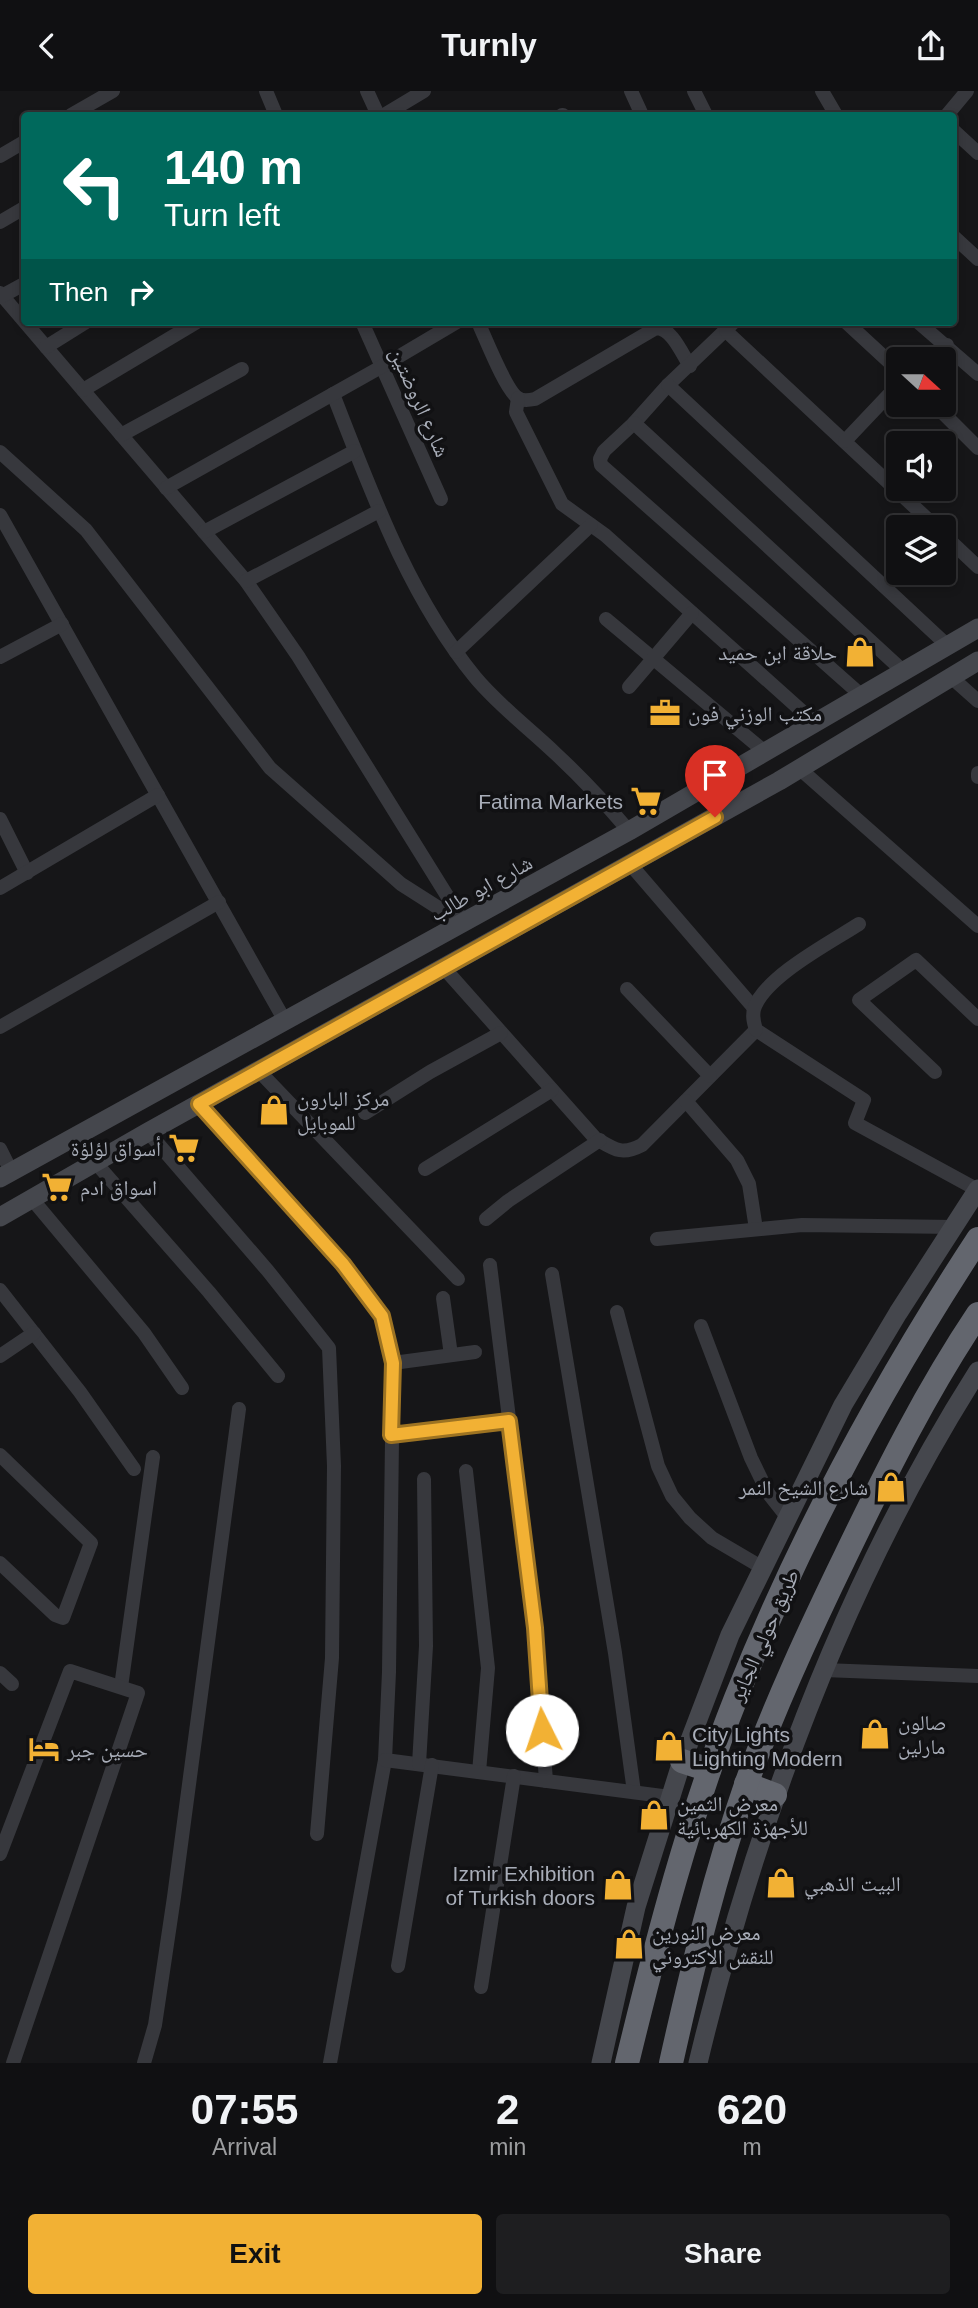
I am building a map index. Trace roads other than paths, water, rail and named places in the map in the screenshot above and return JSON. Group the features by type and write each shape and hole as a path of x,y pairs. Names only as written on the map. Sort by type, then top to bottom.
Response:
{"highway":[{"name":"طريق حولي الجاير","path":"627,2063 669,1901 709,1770 736,1698 776,1605 852,1447 901,1362 978,1239"},
{"name":"طريق حولي الجاير","path":"671,2063 707,1916 746,1784 772,1716 812,1624 889,1466 936,1381 978,1314"},
{"path":"812,1528 816,1540 825,1548 837,1551 849,1548"},
{"path":"776,1605 788,1601 799,1604 808,1613 812,1624"},
{"path":"682,1761 709,1770"},
{"path":"746,1784 775,1795"}],"street":[{"path":"76,112 113,91"},
{"path":"266,91 275,112"},
{"path":"367,91 377,112"},
{"path":"389,112 424,91"},
{"path":"631,91 641,112"},
{"path":"694,91 704,112"},
{"path":"822,91 834,112"},
{"path":"950,112 967,91"},
{"path":"957,134 978,153"},
{"path":"0,156 21,144"},
{"path":"0,222 21,210"},
{"path":"957,240 978,259"},
{"path":"21,285 1,295 21,318"},
{"path":"28,326 246,581 298,656 464,923"},
{"path":"46,347 80,326"},
{"path":"83,390 190,326"},
{"name":"شارع الروضتين","path":"364,326 441,499"},
{"path":"166,488 450,326"},
{"path":"480,326 508,386 518,398 535,399 661,327 669,333 690,366"},
{"path":"861,695 601,465 600,459 604,451 730,326 803,405 923,515"},
{"path":"850,326 886,359"},
{"path":"923,326 978,374"},
{"path":"121,435 242,369"},
{"path":"668,386 947,646"},
{"path":"332,394 379,510 436,625 476,679 590,786 629,831"},
{"path":"518,398 516,412 562,504 605,535 814,722"},
{"path":"845,441 886,398"},
{"path":"947,417 978,448"},
{"path":"634,423 903,671"},
{"path":"204,532 355,451"},
{"path":"0,452 86,530 270,768 401,884 464,923"},
{"path":"246,581 379,510"},
{"path":"0,515 285,1021"},
{"path":"456,652 591,525"},
{"path":"956,546 978,567"},
{"path":"629,687 692,613"},
{"path":"606,618 765,752"},
{"path":"0,657 62,624"},
{"name":"شارع ابو طالب","path":"6,1174 629,831 978,628"},
{"path":"0,1217 800,769 978,661"},
{"path":"951,677 978,701"},
{"path":"800,769 978,926"},
{"path":"0,888 158,795"},
{"path":"0,819 27,873"},
{"path":"630,864 754,1008"},
{"path":"543,879 559,904"},
{"path":"0,1027 219,902"},
{"path":"601,2063 636,1907 682,1761 730,1635 843,1405 898,1313 978,1190 855,1123 864,1100 756,1030 754,1008 774,980 859,924"},
{"path":"935,1072 859,1000 916,960 978,1019"},
{"path":"444,968 552,1090 600,1140 616,1150 629,1152 642,1145 756,1030"},
{"path":"627,989 710,1076"},
{"path":"365,1113 430,1072 501,1033"},
{"path":"259,1071 458,1279"},
{"path":"425,1169 552,1090"},
{"path":"686,1101 737,1160 749,1184 756,1229"},
{"path":"199,1104 343,1264 374,1305 382,1316 393,1363 390,1672 385,1760 330,2063"},
{"path":"148,1132 268,1271 329,1348 334,1466 332,1658 317,1834"},
{"path":"486,1219 600,1140"},
{"path":"0,1149 6,1174"},
{"path":"95,1162 209,1292 278,1376"},
{"path":"32,1199 144,1333 182,1388"},
{"path":"657,1239 802,1224 955,1227"},
{"path":"490,1265 535,1628 547,1781"},
{"path":"552,1274 615,1653 634,1792"},
{"path":"0,1290 80,1392 134,1469"},
{"path":"443,1298 451,1355"},
{"path":"617,1312 658,1467 672,1496 690,1518 712,1538 763,1568"},
{"path":"701,1326 751,1458 768,1493 787,1517"},
{"path":"0,1356 34,1333"},
{"path":"393,1363 475,1352"},
{"path":"698,2063 736,1919 775,1795 824,1670 894,1521 930,1452 978,1371"},
{"path":"144,2063 155,2025 174,1897 239,1409"},
{"path":"391,1435 509,1421"},
{"path":"0,1455 91,1543 63,1618 55,1615 0,1563"},
{"path":"121,1687 153,1457"},
{"path":"466,1471 488,1668 479,1772"},
{"path":"398,1966 426,1765 424,1479"},
{"path":"824,1670 978,1676"},
{"path":"0,1854 69,1671 138,1693 13,2063"},
{"path":"0,1673 12,1684"},
{"path":"385,1760 670,1797"},
{"path":"481,1987 514,1776"}],"place":[{"name":"حلاقة ابن حميد","path":"860,652"},
{"name":"مكتب الوزني فون","path":"665,713"},
{"name":"Fatima Markets","path":"646,801"},
{"name":"مركز البارون للموبايل","path":"274,1110"},
{"name":"أسواق لؤلؤة","path":"184,1148"},
{"name":"اسواق ادم","path":"57,1187"},
{"name":"شارع الشيخ النمر","path":"891,1487"},
{"name":"صالون مارلين","path":"875,1734"},
{"name":"City Lights Lighting Modern","path":"669,1746"},
{"name":"حسين جبر","path":"44,1749"},
{"name":"معرض الثمين للأجهزة الكهربائية","path":"654,1815"},
{"name":"البيت الذهبي","path":"781,1883"},
{"name":"Izmir Exhibition of Turkish doors","path":"618,1885"},
{"name":"معرض النورين للنقش الاكتروني","path":"629,1944"}]}
